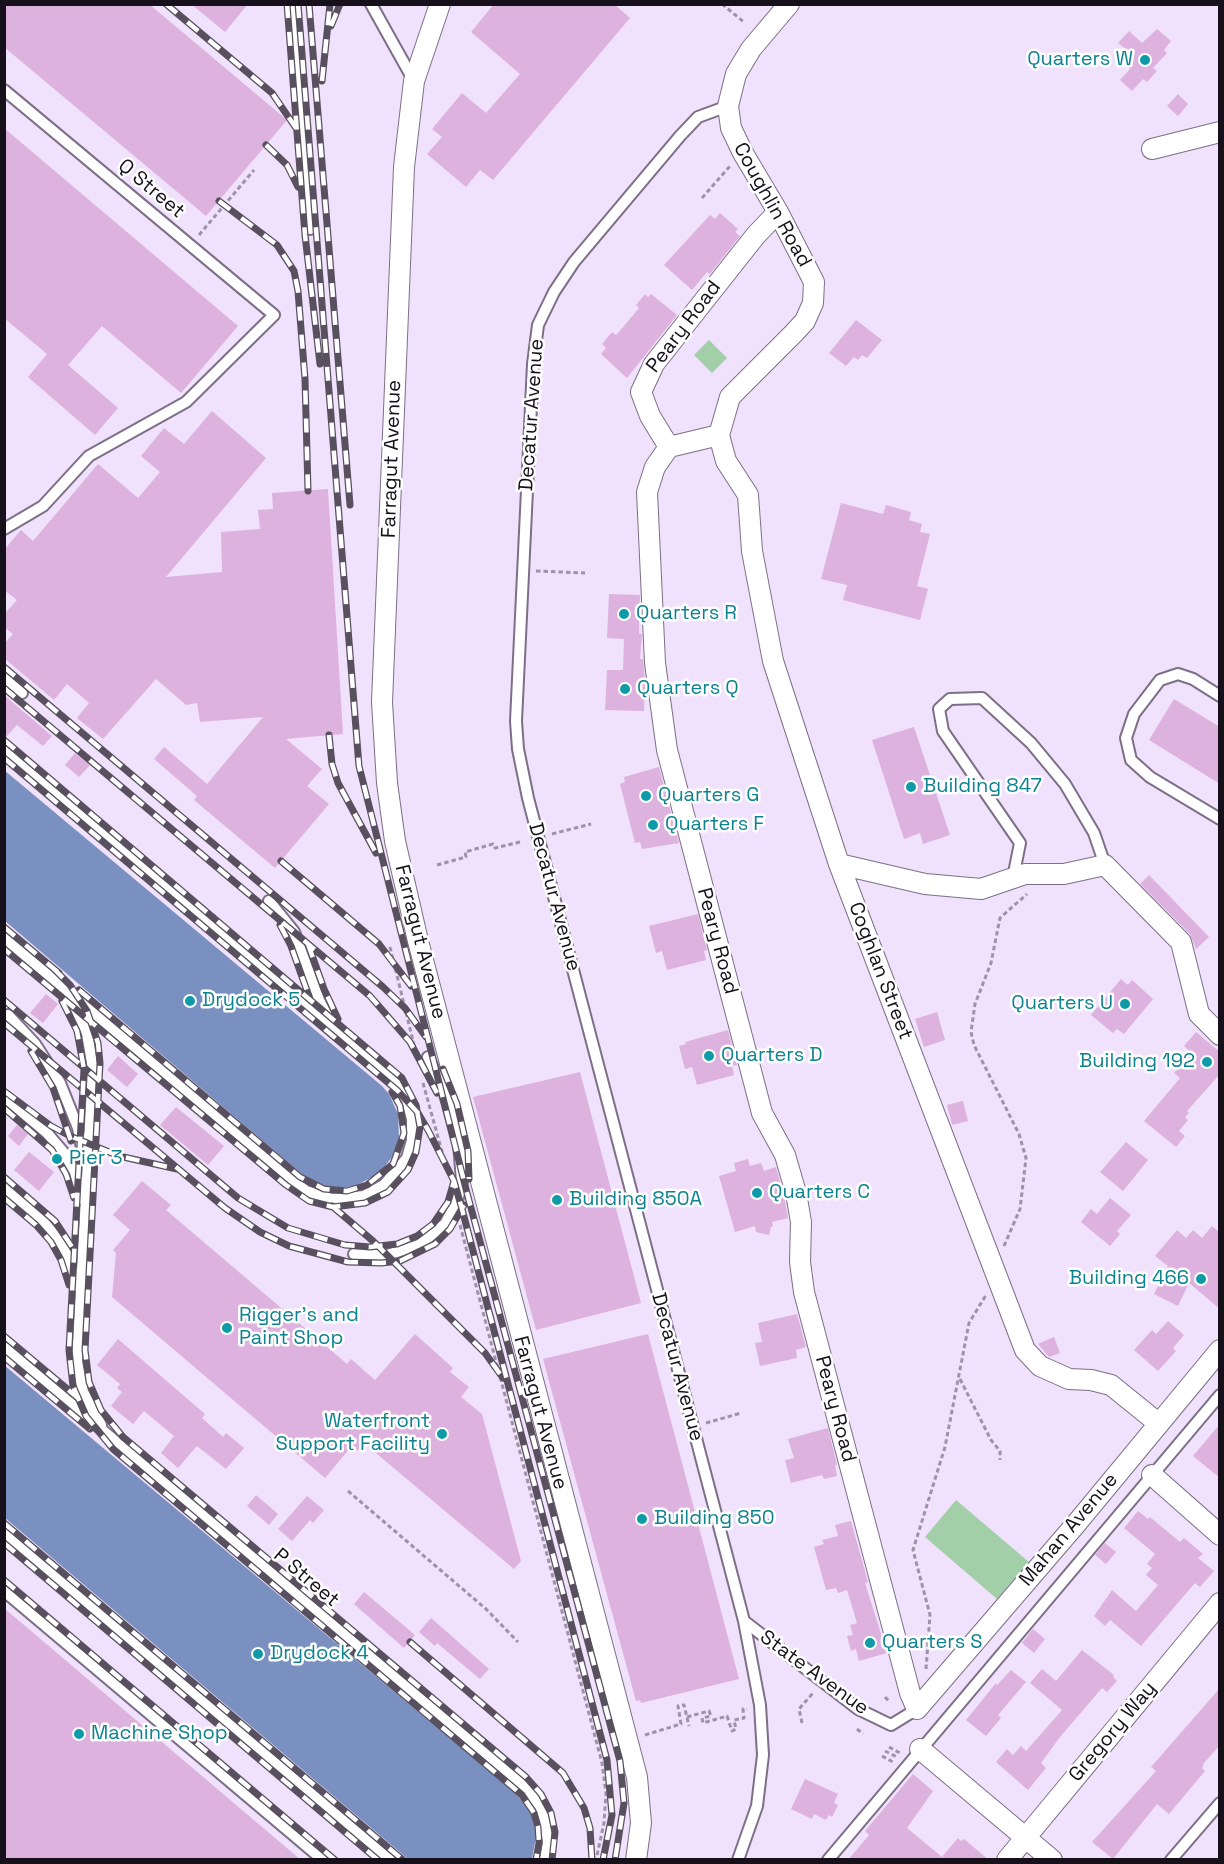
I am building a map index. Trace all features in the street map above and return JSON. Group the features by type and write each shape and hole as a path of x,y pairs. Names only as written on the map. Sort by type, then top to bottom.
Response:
{"street":[{"name":"Farragut Avenue","path":"440,4 414,81 404,167 383,678 384,746 395,841 447,1052 637,1777 642,1823 636,1860"},
{"path":"728,106 736,74 752,49 789,4"},
{"name":"Coughlin Road","path":"720,435 730,397 804,321 813,303 814,282 778,212 730,128 728,106"},
{"path":"1152,149 1220,132"},
{"name":"Peary Road","path":"778,212 748,244 654,364 641,392 650,416 669,447 655,467 647,492 655,663 667,750 762,1113 785,1155 796,1193 801,1222 800,1262 804,1292 910,1693 917,1709"},
{"path":"669,447 720,435"},
{"name":"Coghlan Street","path":"720,435 726,461 748,495 752,551 773,661 839,864 1025,1350 1040,1366 1069,1379 1090,1380 1111,1385 1158,1423"},
{"path":"839,864 925,884 981,889 1025,874 1064,874 1105,865 1181,942 1199,1014 1220,1035"},
{"name":"Mahan Avenue","path":"917,1709 1076,1524 1220,1350"},
{"path":"1152,1475 1220,1535"},
{"name":"Gregory Way","path":"1007,1860 1220,1604"},
{"path":"920,1749 1052,1860"}],"lane":[{"path":"292,4 310,229"},
{"path":"371,4 414,81"},
{"name":"Q Street","path":"4,90 274,315 186,402 89,456 43,506 4,529"},
{"name":"Decatur Avenue","path":"728,106 698,117 681,136 574,262 554,292 538,325 532,375 516,721 518,748 528,798 744,1621 760,1705 763,1755 757,1806 738,1860"},
{"path":"1220,696 1193,679 1178,674 1160,680 1134,714 1126,738 1131,760 1150,777 1220,819"},
{"path":"4,678 22,693"},
{"path":"1013,878 1020,843 944,731 939,710 950,699 982,698 1031,743 1065,784 1094,833 1105,865"},
{"path":"4,751 393,1079 407,1100 413,1129 407,1158 392,1178 374,1192 343,1200 322,1198 298,1185 4,938"},
{"path":"269,902 294,932 324,1011 343,1037"},
{"path":"63,988 81,1017 92,1053 77,1362 83,1392 101,1425 122,1447"},
{"path":"8,1015 35,1044 65,1094 80,1140 86,1195"},
{"path":"447,1052 450,1108"},
{"path":"354,1254 387,1255 418,1245 445,1224 455,1205 462,1180 459,1144 439,1077 422,1058"},
{"path":"4,1097 47,1133 64,1152 78,1182 84,1214"},
{"path":"459,1144 483,1191"},
{"path":"4,1188 42,1220 60,1242 72,1268 79,1310"},
{"name":"P Street","path":"4,1347 523,1785 536,1801 544,1818 548,1842 545,1859"},
{"path":"828,1860 1152,1475 1217,1402"},
{"path":"4,1533 390,1860"},
{"path":"4,1591 323,1860"},
{"name":"State Avenue","path":"744,1621 858,1709 891,1725 917,1709"},
{"path":"1171,1860 1220,1803"}],"path":[{"path":"722,4 745,23"},
{"path":"702,198 732,164"},
{"path":"198,238 254,170"},
{"path":"536,572 585,573"},
{"path":"551,834 591,824"},
{"path":"437,865 466,857 465,852 493,844 495,848 520,842"},
{"path":"390,947 422,1058"},
{"path":"422,1077 447,1173"},
{"path":"455,1205 602,1763 606,1793 604,1822 596,1860"},
{"path":"959,1378 991,1440 1000,1451 1000,1460"},
{"path":"701,1425 741,1413"},
{"path":"348,1491 486,1609 518,1642"},
{"path":"802,1723 799,1709 813,1693"},
{"path":"885,1697 889,1701"},
{"path":"644,1735 681,1724 678,1706 684,1705 689,1726"},
{"path":"687,1717 709,1711 711,1716 702,1718 703,1723 728,1716 732,1731 736,1729 734,1720 744,1718 743,1713"},
{"path":"857,1729 863,1734"}],"green space":[{"path":"709,340 727,358 712,373 694,355"},
{"path":"956,1500 1029,1562 997,1599 925,1537"}],"water":[{"name":"Drydock 5","path":"4,770 382,1086 389,1094 398,1114 399,1138 392,1157 380,1173 355,1186 342,1188 328,1187 304,1176 5,921"},
{"name":"Drydock 4","path":"4,1365 513,1791 527,1806 534,1820 536,1837 532,1859 408,1859 5,1518"}],"pier":[{"name":"Pier 3","path":"5,992 148,1114 42,1237 4,1205"}],"building":[{"path":"4,4 149,4 287,120 206,216 4,47"},
{"path":"191,4 248,4 225,32"},
{"path":"494,4 614,4 630,18 493,180 480,170 466,187 427,154 442,137 432,129 462,93 486,113 520,74 471,32"},
{"name":"Quarters W","path":"1157,29 1171,41 1164,50 1167,53 1153,68 1157,71 1147,82 1143,79 1132,91 1120,80 1130,69 1125,64 1133,55 1118,43 1129,31 1142,43"},
{"path":"1178,94 1188,104 1178,116 1167,106"},
{"path":"4,128 238,326 181,393 102,326 68,365 118,408 95,435 28,377 47,354 4,318"},
{"path":"720,213 738,229 735,232 740,236 710,274 707,272 692,290 664,265 710,215 715,219"},
{"path":"645,294 648,297 651,294 677,315 627,378 601,354 606,348 602,344 612,332 616,335 618,333 639,308 636,305"},
{"path":"856,320 882,340 867,358 862,355 858,360 854,357 846,366 829,353"},
{"path":"212,411 266,458 166,577 222,572 221,532 260,529 258,510 273,509 272,493 328,489 343,734 286,739 322,769 307,786 329,804 275,868 194,800 197,796 154,759 164,747 207,784 263,717 200,722 197,703 186,705 156,679 103,739 77,718 89,703 67,684 54,700 4,658 4,644 13,634 4,627 4,614 17,600 4,590 4,550 21,530 33,541 98,464 138,498 160,472 141,456 164,428 184,444"},
{"path":"841,503 883,514 886,505 911,512 909,520 922,524 920,532 930,534 917,586 928,589 920,620 843,600 847,585 821,579"},
{"path":"609,594 640,595 639,634 642,634 640,659 643,659 645,681 644,711 605,710 607,670 623,670 624,639 607,638"},
{"path":"4,695 52,736 43,746 17,725 4,739"},
{"path":"1174,699 1220,727 1220,784 1149,740"},
{"name":"Building 847","path":"914,727 950,835 923,844 920,833 904,839 872,740"},
{"path":"75,753 90,765 79,777 65,765"},
{"path":"659,767 679,843 642,849 640,842 635,843 620,784 625,782 624,777"},
{"path":"1149,875 1209,937 1196,949 1190,934 1140,884"},
{"path":"698,914 707,950 704,951 706,960 667,970 662,951 656,953 649,926"},
{"name":"Quarters U","path":"1121,979 1128,985 1132,980 1153,999 1124,1034 1117,1029 1113,1033 1091,1015"},
{"path":"46,994 58,1004 43,1023 30,1013"},
{"path":"937,1012 945,1040 924,1047 915,1019"},
{"name":"Quarters D","path":"728,1030 737,1065 732,1066 734,1075 697,1085 692,1067 685,1069 679,1046 686,1044 685,1042"},
{"path":"1196,1032 1220,1052 1220,1074 1187,1111 1189,1113 1185,1117 1188,1120 1179,1131 1185,1136 1176,1147 1144,1121 1180,1078 1174,1073 1192,1053 1184,1046"},
{"path":"118,1056 138,1074 127,1087 107,1070"},
{"name":"Building 850A","path":"580,1072 641,1303 536,1330 473,1097"},
{"path":"963,1101 968,1121 952,1125 947,1105"},
{"path":"176,1107 224,1146 208,1165 160,1125"},
{"path":"17,1125 28,1134 19,1146 8,1136"},
{"path":"1126,1142 1148,1160 1123,1191 1100,1172"},
{"path":"29,1152 54,1172 39,1191 14,1170"},
{"name":"Quarters C","path":"748,1159 750,1166 761,1163 764,1171 776,1167 788,1218 772,1222 773,1226 769,1235 756,1232 755,1226 735,1232 719,1176 736,1171 734,1163"},
{"name":"Rigger's and Paint Shop","path":"142,1181 171,1205 166,1210 347,1364 351,1359 375,1380 415,1334 453,1368 450,1372 469,1387 461,1397 482,1414 521,1561 514,1569 364,1443 357,1451 351,1447 325,1478 112,1297 116,1253 113,1250 130,1230 113,1215"},
{"path":"1110,1198 1131,1215 1117,1231 1120,1234 1110,1246 1081,1222 1091,1209 1097,1214"},
{"name":"Building 466","path":"1212,1226 1220,1233 1220,1309 1189,1283 1178,1306 1154,1294 1168,1266 1155,1256 1177,1230 1186,1238 1193,1230 1202,1238"},
{"path":"797,1314 806,1347 796,1350 797,1358 760,1366 755,1343 762,1342 758,1323"},
{"path":"1168,1321 1184,1335 1173,1348 1176,1351 1158,1371 1134,1350 1152,1330 1156,1334"},
{"name":"Building 850","path":"648,1334 739,1679 641,1703 640,1700 636,1701 543,1359"},
{"path":"1054,1337 1060,1353 1049,1357 1038,1344"},
{"path":"118,1339 205,1414 202,1418 223,1437 226,1433 244,1448 226,1469 197,1446 178,1468 161,1453 174,1436 144,1411 133,1424 111,1406 122,1392 117,1388 120,1384 97,1365"},
{"path":"1220,1424 1220,1478 1193,1456"},
{"path":"828,1428 837,1465 835,1465 837,1476 824,1479 822,1475 791,1483 785,1460 794,1458 788,1439"},
{"path":"256,1495 278,1514 269,1525 247,1506"},
{"path":"307,1496 324,1510 313,1523 310,1520 292,1541 278,1529"},
{"path":"1138,1511 1148,1519 1150,1517 1180,1542 1184,1538 1203,1554 1198,1558 1214,1571 1200,1587 1195,1583 1141,1646 1110,1620 1105,1626 1094,1616 1112,1590 1136,1611 1158,1585 1146,1575 1152,1568 1147,1564 1155,1554 1124,1528"},
{"path":"851,1521 868,1582 865,1583 887,1653 859,1661 856,1649 851,1651 847,1636 853,1635 850,1625 857,1623 847,1590 838,1593 836,1588 826,1590 814,1547 824,1544 822,1540 838,1536 835,1525"},
{"path":"1105,1543 1116,1552 1106,1564 1095,1555"},
{"path":"364,1592 415,1635 404,1648 354,1604"},
{"name":"Machine Shop","path":"4,1608 301,1860 4,1860"},
{"path":"431,1618 489,1669 480,1679 437,1643 435,1646 419,1632"},
{"path":"1033,1629 1045,1639 1034,1653 1022,1643"},
{"path":"1082,1650 1114,1675 1117,1681 1107,1692 1102,1688 1060,1737 1041,1763 1046,1768 1028,1790 996,1762 1007,1749 1013,1755 1021,1746 1026,1751 1062,1710 1030,1683 1042,1669 1056,1681"},
{"path":"1011,1670 1026,1682 998,1715 1001,1718 986,1736 966,1720 996,1683 997,1685"},
{"path":"1220,1688 1220,1745 1204,1763 1202,1768 1205,1771 1169,1814 1157,1804 1113,1859 1092,1842 1156,1771 1151,1767"},
{"path":"913,1774 933,1791 907,1828 942,1857 958,1838 961,1841 964,1839 989,1860 848,1860 869,1835 865,1831"},
{"path":"805,1779 838,1794 834,1803 838,1805 832,1817 829,1815 826,1820 814,1814 812,1819 791,1809"}],"railway":[{"path":"166,4 272,93 296,128"},
{"path":"287,4 305,235 320,364"},
{"path":"298,4 359,766 467,1193 620,1761 624,1803 615,1860"},
{"path":"309,4 350,505"},
{"path":"322,81 330,4"},
{"path":"331,26 340,4"},
{"path":"266,145 287,165 298,187"},
{"path":"219,201 277,245 294,271 298,291 305,379 308,491"},
{"path":"4,667 383,987 405,1008 426,1037"},
{"path":"4,688 370,996 410,1042 437,1093"},
{"path":"329,735 332,764 338,783 376,853"},
{"path":"4,740 402,1078 416,1105 420,1127 416,1152 408,1170 388,1192 365,1203 333,1207 309,1201 286,1185 4,949"},
{"path":"4,758 398,1091 418,1113 428,1130 454,1181 462,1209 607,1760 612,1815 603,1860"},
{"path":"281,861 379,944 411,986"},
{"path":"280,925 291,946 310,999"},
{"path":"4,927 59,973"},
{"path":"308,944 324,989 338,1019"},
{"path":"53,968 70,985 87,1011 98,1043 100,1063 85,1350 89,1382 101,1410 123,1437 526,1777 541,1794 551,1813 555,1832 552,1860"},
{"path":"79,990 300,1177 324,1189 347,1191 367,1185 393,1164 404,1133 400,1106 392,1092"},
{"path":"4,1000 238,1198 288,1228 345,1245 370,1247 397,1244 417,1236 433,1224 448,1202 454,1181"},
{"path":"62,1001 77,1031 84,1069 69,1350 73,1386 86,1416 113,1449 522,1795 534,1813 538,1827 539,1843 536,1860"},
{"path":"4,1023 225,1208 260,1232 289,1246 348,1262 400,1261 435,1244 450,1229 464,1205"},
{"path":"31,1051 53,1088 71,1141"},
{"path":"443,1069 457,1104 468,1151 469,1179"},
{"path":"4,1091 51,1126 70,1136 119,1156 177,1169"},
{"path":"4,1108 52,1150 66,1174 74,1198"},
{"path":"4,1177 55,1221 74,1250"},
{"path":"4,1198 36,1225 51,1242 61,1260 69,1285"},
{"path":"332,1206 373,1241 485,1353 503,1378"},
{"path":"4,1336 78,1398"},
{"path":"4,1357 90,1429"},
{"path":"4,1523 403,1860"},
{"path":"4,1543 378,1860"},
{"path":"4,1580 335,1860"},
{"path":"410,1642 563,1773 584,1808 590,1828 592,1860"}],"place":[{"name":"Quarters W","path":"1145,60"},
{"name":"Quarters R","path":"624,614"},
{"name":"Quarters Q","path":"625,689"},
{"name":"Building 847","path":"911,787"},
{"name":"Quarters G","path":"646,796"},
{"name":"Quarters F","path":"653,825"},
{"name":"Drydock 5","path":"190,1001"},
{"name":"Quarters U","path":"1125,1004"},
{"name":"Quarters D","path":"709,1056"},
{"name":"Building 192","path":"1207,1062"},
{"name":"Pier 3","path":"57,1159"},
{"name":"Quarters C","path":"757,1193"},
{"name":"Building 850A","path":"557,1200"},
{"name":"Building 466","path":"1201,1279"},
{"name":"Rigger's and Paint Shop","path":"227,1328"},
{"name":"Waterfront Support Facility","path":"442,1434"},
{"name":"Building 850","path":"642,1519"},
{"name":"Quarters S","path":"870,1643"},
{"name":"Drydock 4","path":"258,1654"},
{"name":"Machine Shop","path":"79,1734"}]}
